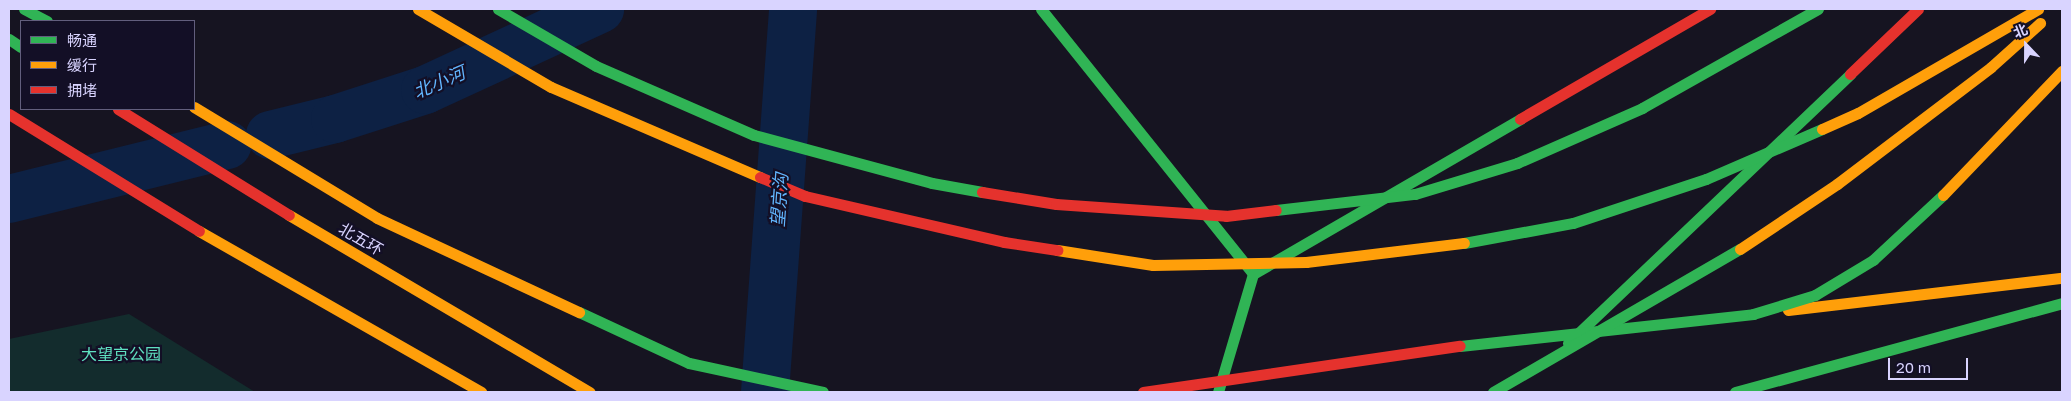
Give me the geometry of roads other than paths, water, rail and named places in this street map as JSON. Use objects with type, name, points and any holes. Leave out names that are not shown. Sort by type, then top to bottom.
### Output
[{"type":"main road","points":[[24,9],[45,20]]},
{"type":"main road","points":[[418,9],[551,87],[805,196],[1004,242],[1153,265],[1306,262],[1459,244],[1572,222],[1706,179],[1858,113],[2038,9]]},
{"type":"main road","points":[[498,9],[596,66],[754,135],[932,183],[1056,204],[1226,216],[1415,194],[1517,163],[1642,108],[1818,9]]},
{"type":"main road","points":[[1041,9],[1253,274]]},
{"type":"main road","points":[[1218,392],[1253,274],[1710,9]]},
{"type":"main road","points":[[1516,392],[1918,9]]},
{"type":"main road","points":[[1493,392],[1737,251],[1837,184],[1991,67],[2049,15]]},
{"type":"main road","points":[[9,39],[20,46]]},
{"type":"main road","points":[[1753,314],[1815,296],[1873,260],[1916,222],[2062,71]]},
{"type":"main road","points":[[195,108],[377,218],[689,363],[823,392]]},
{"type":"main road","name":"北五环","points":[[120,110],[321,235],[590,392]]},
{"type":"main road","points":[[9,114],[244,259],[481,392]]},
{"type":"main road","points":[[1143,392],[1417,351],[2062,278]]},
{"type":"main road","points":[[1735,392],[1766,381],[1970,329],[2062,303]]},
{"type":"waterway","name":"北小河","points":[[270,135],[335,119],[425,90],[600,9]]},
{"type":"waterway","name":"望京沟","points":[[765,392],[793,9]]},
{"type":"waterway","name":"北小河","points":[[9,199],[227,145]]},
{"type":"park label","name":"大望京公园","points":[[121,354]]}]
